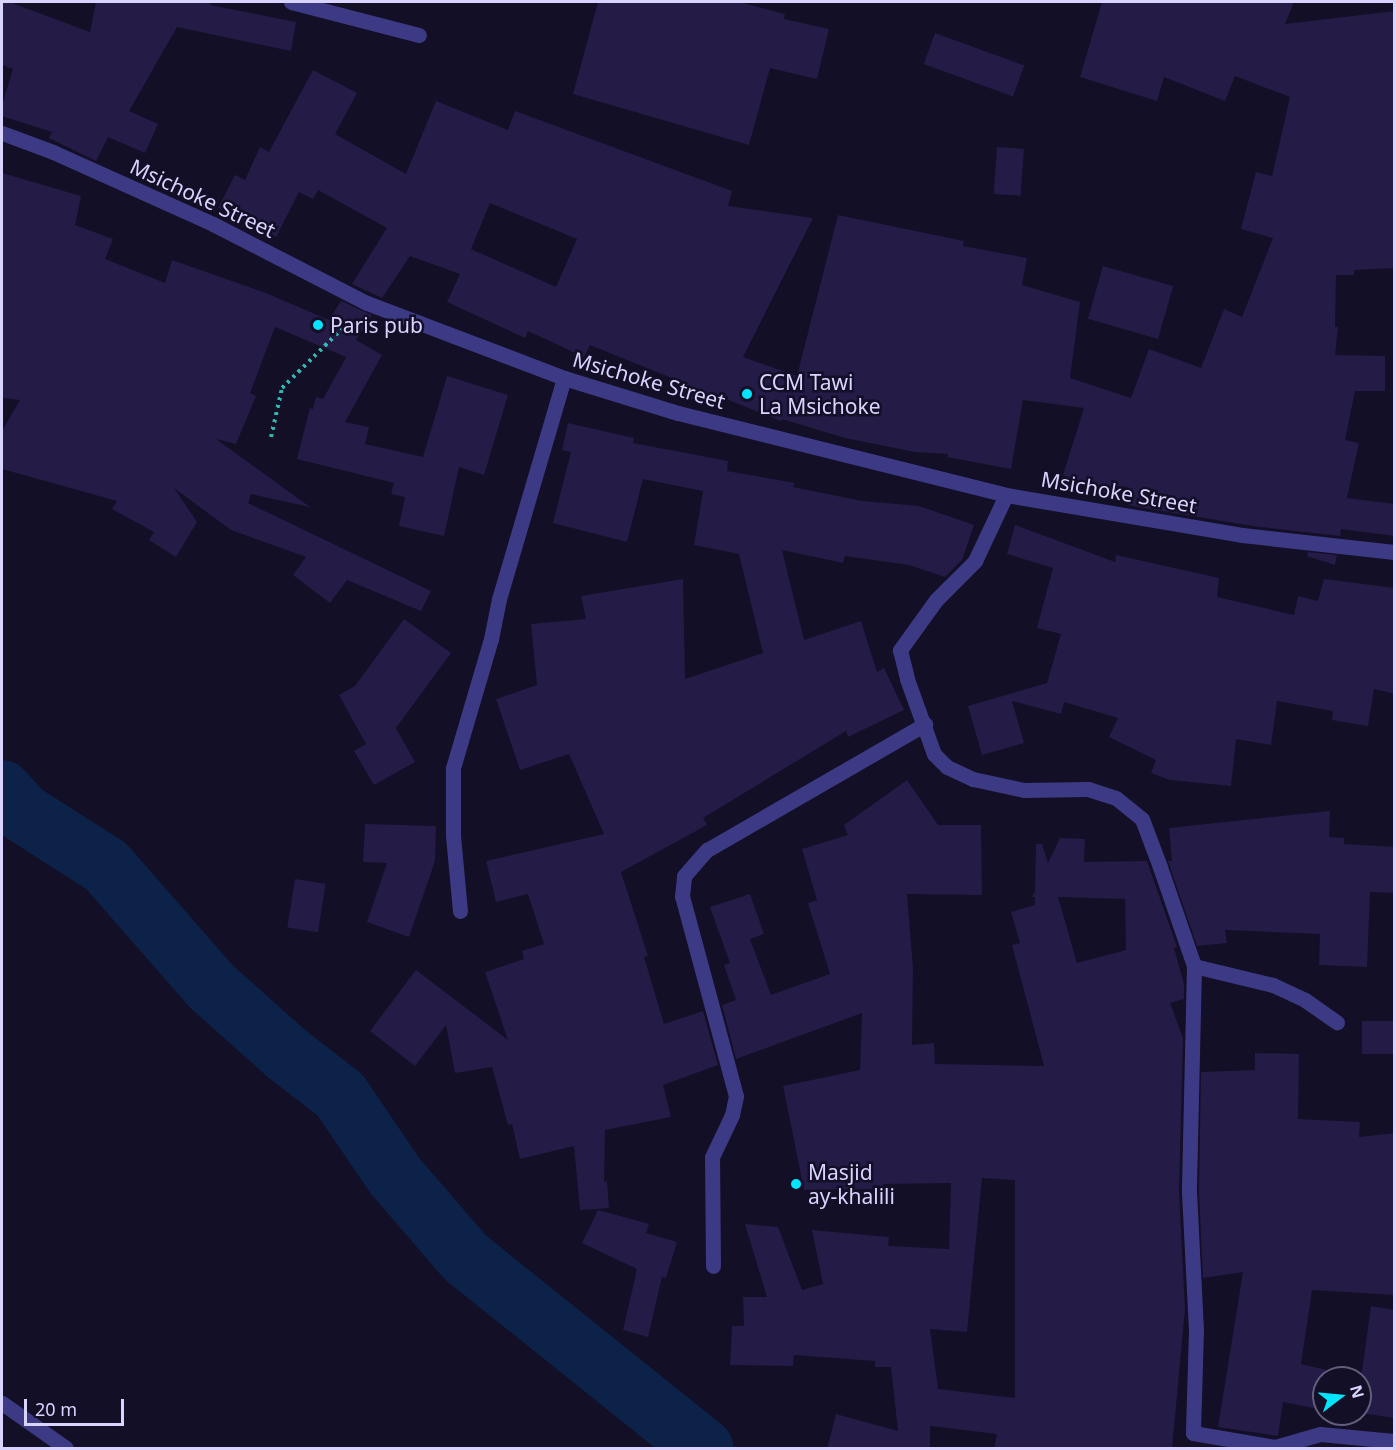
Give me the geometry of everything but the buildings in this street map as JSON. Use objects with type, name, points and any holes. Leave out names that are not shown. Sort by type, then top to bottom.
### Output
[{"type":"street","points":[[291,2],[419,35]]},
{"type":"street","name":"Msichoke Street","points":[[2,133],[53,152],[213,224],[367,303],[564,378],[678,413],[1006,495],[1242,534],[1395,552]]},
{"type":"street","points":[[459,911],[453,835],[453,768],[491,639],[499,599],[564,378]]},
{"type":"street","points":[[1006,495],[975,561],[936,600],[900,651],[907,679],[934,754],[947,767],[974,779],[1024,790],[1088,789],[1116,798],[1142,819],[1194,966],[1189,1192],[1196,1330],[1193,1433],[1275,1447],[1320,1434],[1395,1440]]},
{"type":"street","points":[[713,1266],[712,1157],[732,1115],[736,1096],[682,896],[684,876],[707,850],[925,724]]},
{"type":"street","points":[[1194,966],[1273,985],[1305,1000],[1337,1022]]},
{"type":"street","points":[[2,1403],[66,1449]]},
{"type":"path","points":[[272,436],[282,388],[298,369],[328,346],[367,303]]},
{"type":"waterway","points":[[2,790],[23,813],[106,866],[212,987],[287,1054],[340,1095],[396,1177],[466,1258],[703,1448]]},
{"type":"place","name":"Paris pub","points":[[318,325]]},
{"type":"place","name":"CCM Tawi La Msichoke","points":[[747,394]]},
{"type":"place","name":"Masjid ay-khalili","points":[[796,1184]]}]
